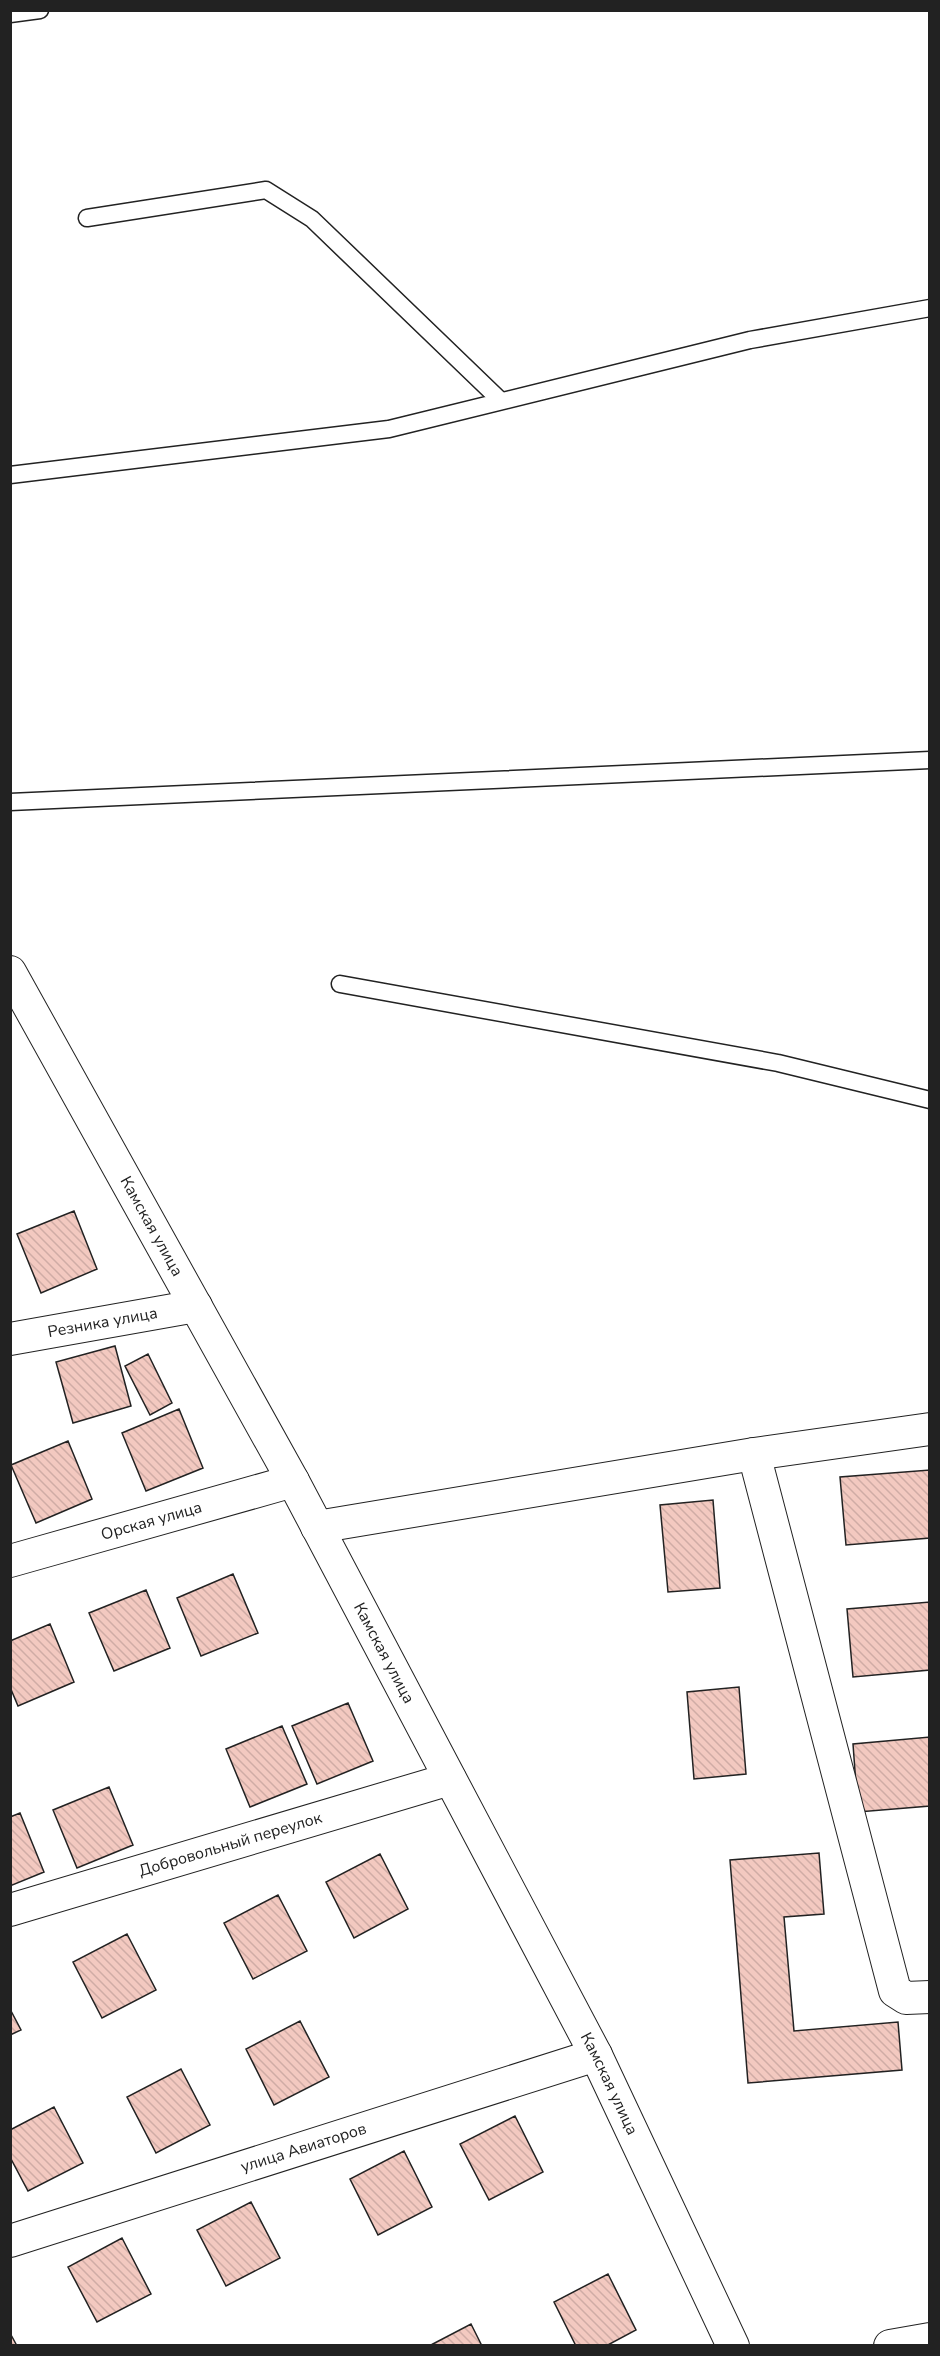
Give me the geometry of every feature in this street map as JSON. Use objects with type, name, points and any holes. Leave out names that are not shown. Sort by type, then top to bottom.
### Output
[{"type":"street","name":"Камская улица","points":[[10,972],[293,1481],[596,2055],[733,2346]]},
{"type":"street","name":"Резника улица","points":[[10,1339],[196,1306]]},
{"type":"street","points":[[317,1527],[754,1454],[930,1429]]},
{"type":"street","points":[[754,1454],[895,1990],[906,1998],[930,1997]]},
{"type":"street","name":"Орская улица","points":[[10,1562],[293,1481]]},
{"type":"street","name":"Добровольный переулок","points":[[10,1910],[450,1779]]},
{"type":"street","name":"улица Авиаторов","points":[[10,2241],[596,2055]]},
{"type":"street","points":[[890,2346],[930,2339]]},
{"type":"lane","points":[[10,14],[40,10]]},
{"type":"lane","points":[[87,218],[267,190],[312,219],[501,401]]},
{"type":"lane","points":[[10,475],[389,429],[750,340],[930,308]]},
{"type":"lane","points":[[10,802],[930,760]]},
{"type":"lane","points":[[339,984],[778,1063],[930,1100]]},
{"type":"building","points":[[74,1211],[97,1269],[41,1293],[17,1234]]},
{"type":"building","points":[[115,1346],[131,1406],[73,1423],[56,1362]]},
{"type":"building","points":[[148,1354],[172,1403],[150,1415],[125,1366]]},
{"type":"building","points":[[179,1409],[203,1468],[146,1491],[122,1433]]},
{"type":"building","points":[[68,1441],[92,1499],[36,1523],[11,1465]]},
{"type":"building","points":[[930,1470],[930,1538],[846,1545],[840,1477]]},
{"type":"building","points":[[713,1500],[720,1588],[668,1592],[660,1505]]},
{"type":"building","points":[[233,1574],[258,1633],[201,1656],[177,1598]]},
{"type":"building","points":[[146,1590],[170,1648],[114,1671],[89,1613]]},
{"type":"building","points":[[930,1602],[930,1670],[853,1677],[847,1609]]},
{"type":"building","points":[[50,1624],[74,1682],[18,1706],[10,1687],[10,1641]]},
{"type":"building","points":[[739,1687],[746,1774],[694,1779],[687,1692]]},
{"type":"building","points":[[348,1703],[373,1761],[317,1784],[292,1726]]},
{"type":"building","points":[[282,1726],[307,1784],[250,1807],[226,1749]]},
{"type":"building","points":[[930,1737],[930,1806],[858,1812],[853,1744]]},
{"type":"building","points":[[109,1787],[133,1845],[77,1868],[53,1810]]},
{"type":"building","points":[[20,1813],[44,1872],[10,1886],[10,1817]]},
{"type":"building","points":[[819,1853],[824,1914],[784,1917],[794,2031],[898,2022],[902,2070],[748,2083],[730,1860]]},
{"type":"building","points":[[380,1854],[408,1909],[354,1938],[326,1882]]},
{"type":"building","points":[[278,1895],[307,1951],[253,1979],[224,1923]]},
{"type":"building","points":[[127,1934],[156,1990],[102,2018],[73,1962]]},
{"type":"building","points":[[10,2009],[21,2030],[10,2035]]},
{"type":"building","points":[[300,2021],[329,2077],[274,2105],[246,2049]]},
{"type":"building","points":[[181,2069],[210,2125],[156,2153],[127,2097]]},
{"type":"building","points":[[54,2107],[83,2163],[28,2191],[10,2157],[10,2130]]},
{"type":"building","points":[[515,2116],[543,2172],[489,2200],[460,2144]]},
{"type":"building","points":[[404,2151],[432,2207],[378,2235],[350,2179]]},
{"type":"building","points":[[251,2202],[280,2258],[226,2286],[197,2230]]},
{"type":"building","points":[[122,2238],[151,2294],[97,2322],[68,2267]]},
{"type":"building","points":[[608,2274],[636,2330],[606,2346],[576,2346],[554,2302]]},
{"type":"building","points":[[471,2324],[482,2346],[429,2346]]},
{"type":"building","points":[[10,2333],[17,2346],[10,2346]]}]
